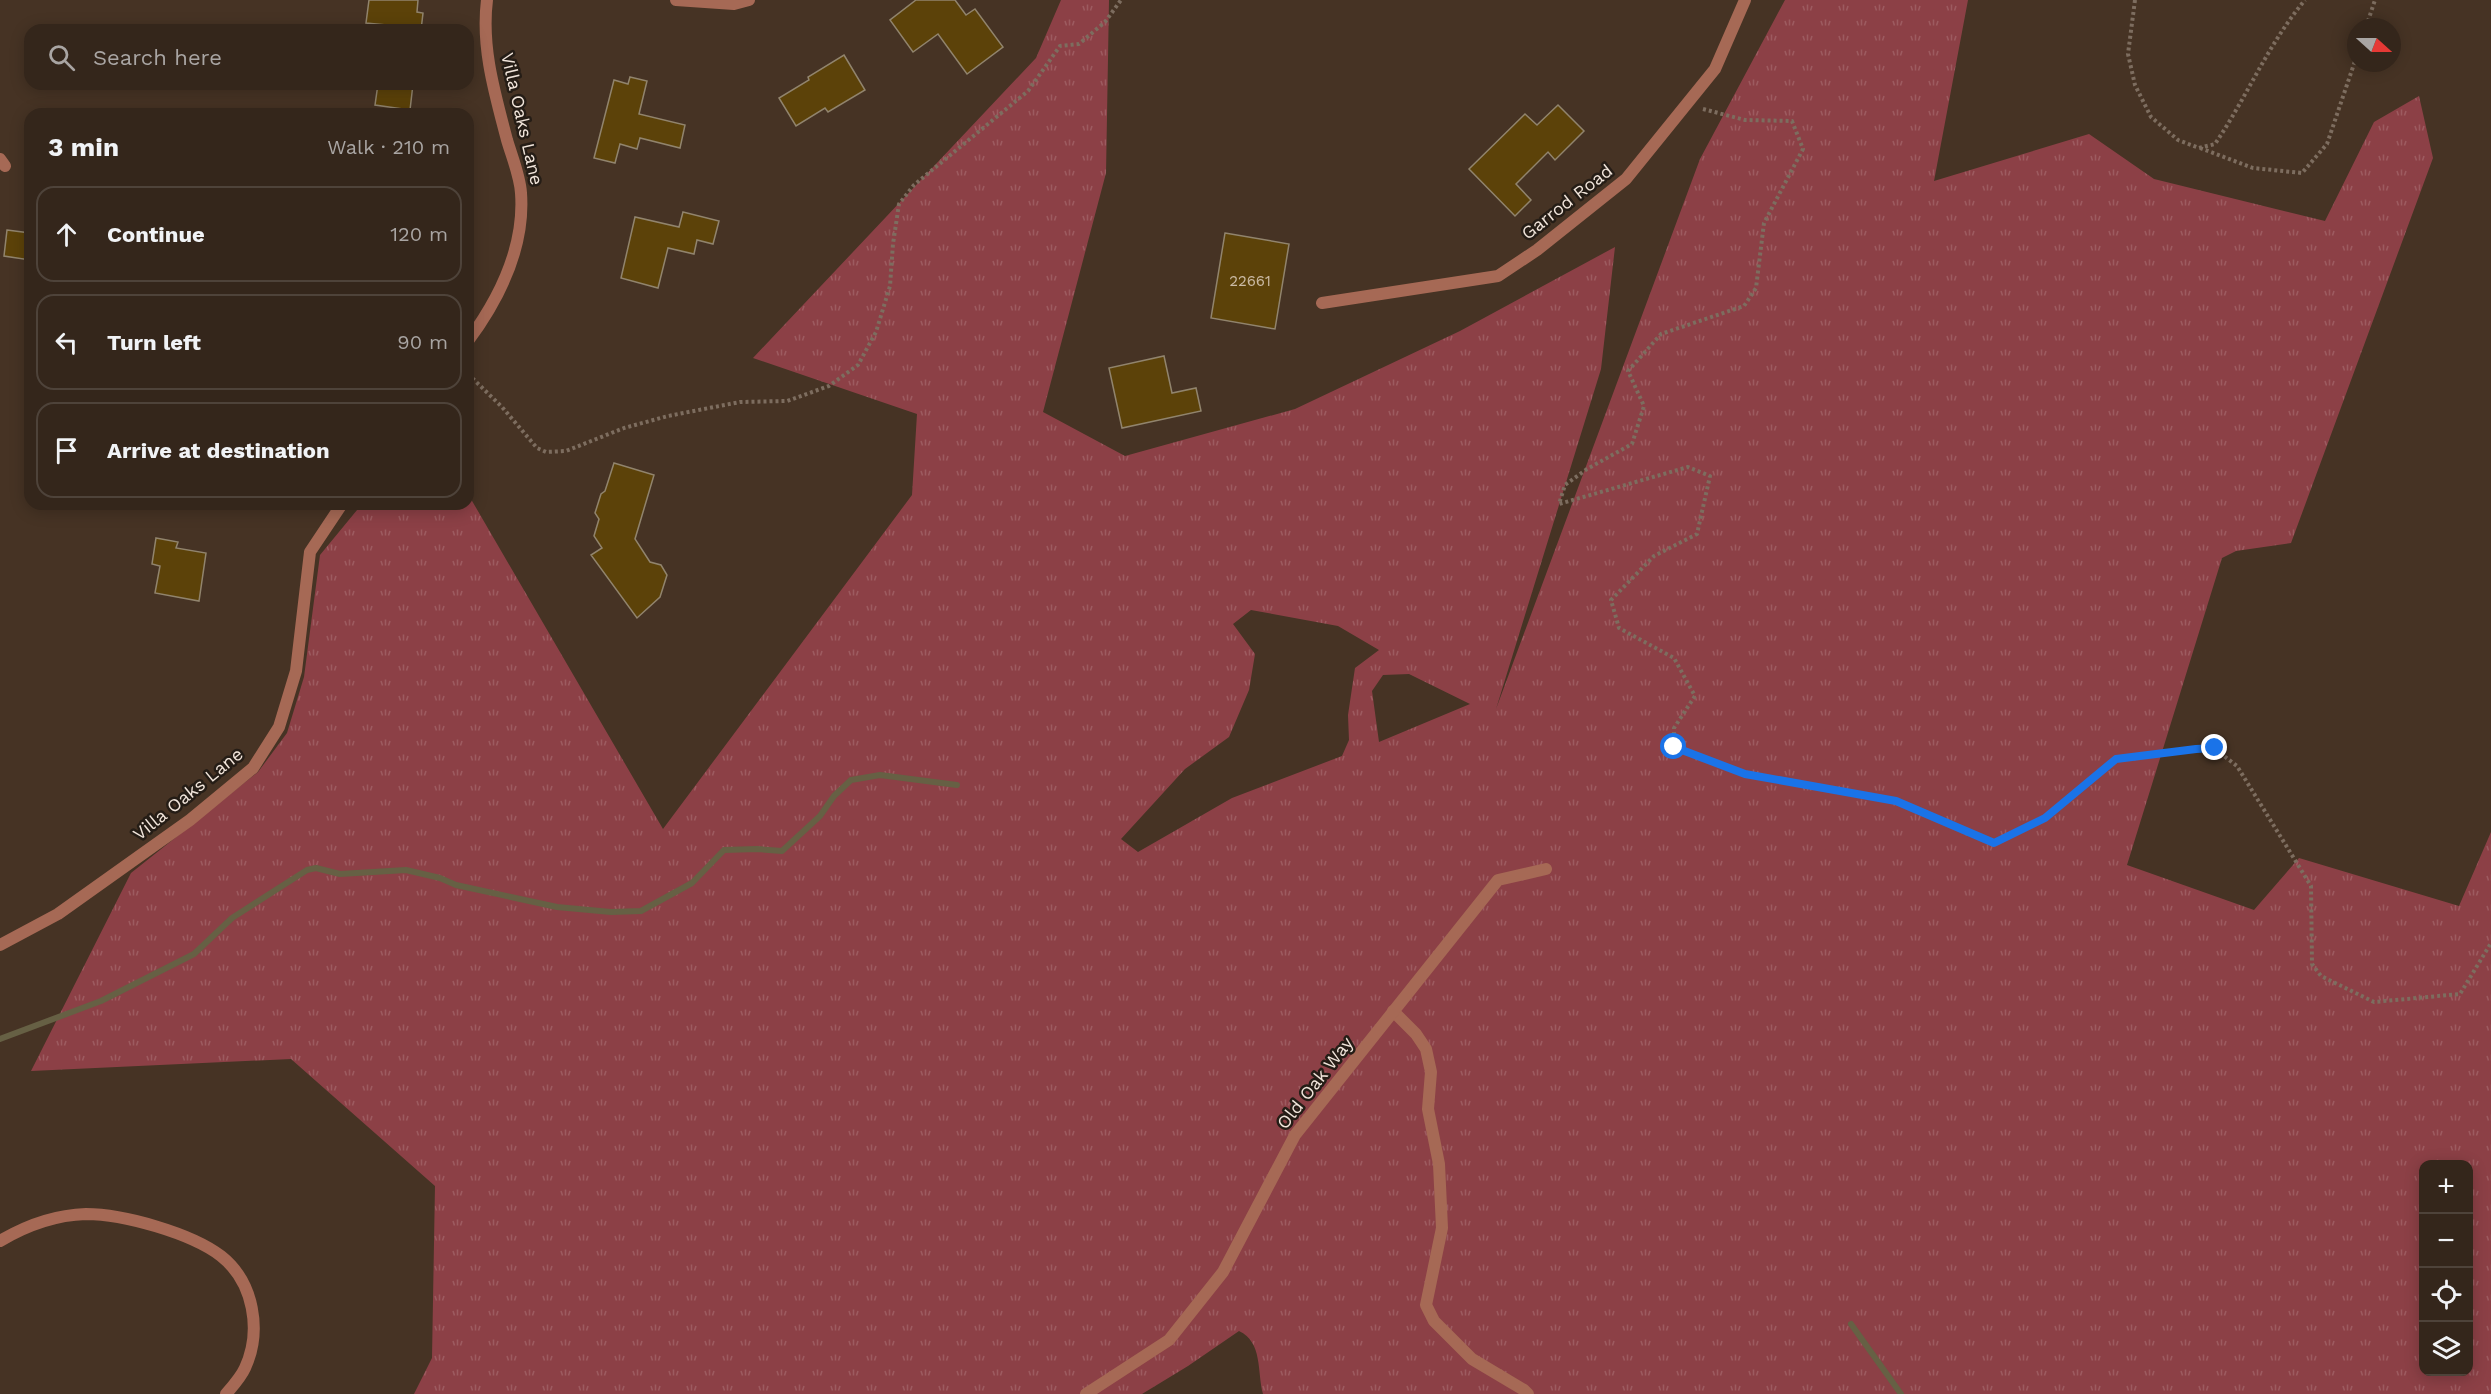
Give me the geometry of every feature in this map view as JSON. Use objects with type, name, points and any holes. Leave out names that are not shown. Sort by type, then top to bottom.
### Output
[{"type":"street","name":"Villa Oaks Lane","points":[[474,333],[486,317],[514,257],[521,223],[521,191],[490,77],[484,18],[487,0]]},
{"type":"street","points":[[676,0],[734,4],[749,0]]},
{"type":"street","name":"Garrod Road","points":[[1322,303],[1498,276],[1537,250],[1626,179],[1715,69],[1745,0]]},
{"type":"street","name":"Villa Oaks Lane","points":[[0,945],[58,914],[190,820],[253,768],[279,727],[296,671],[310,552],[338,510]]},
{"type":"street","name":"Old Oak Way","points":[[1086,1394],[1169,1340],[1203,1298],[1223,1272],[1295,1135],[1498,880],[1546,869]]},
{"type":"street","points":[[1394,1011],[1416,1034],[1426,1049],[1431,1072],[1428,1109],[1439,1164],[1442,1228],[1436,1263],[1428,1286],[1426,1305],[1434,1321],[1472,1359],[1528,1394]]},
{"type":"street","points":[[0,1241],[26,1226],[54,1218],[87,1214],[118,1217],[161,1227],[221,1256],[249,1294],[254,1328],[252,1348],[245,1370],[226,1394]]},
{"type":"path","points":[[474,380],[502,407],[537,448],[546,452],[566,451],[624,428],[668,416],[740,402],[787,400],[829,386],[858,365],[876,332],[890,286],[899,204],[914,185],[937,163],[1028,91],[1060,46],[1079,44],[1105,22],[1121,0]]},
{"type":"path","points":[[2135,0],[2128,54],[2134,85],[2151,117],[2178,140],[2253,168],[2302,173],[2327,144],[2351,72]]},
{"type":"path","points":[[2199,148],[2215,144],[2285,23],[2305,0]]},
{"type":"path","points":[[2369,18],[2375,0]]},
{"type":"path","points":[[1687,104],[1745,120],[1792,121],[1803,149],[1764,223],[1755,288],[1744,306],[1661,334],[1628,371],[1644,406],[1632,444],[1587,469],[1565,485],[1559,504],[1688,467],[1710,476],[1697,534],[1654,556],[1611,600],[1619,628],[1674,658],[1695,696],[1674,728],[1674,747],[1745,774],[1896,801],[1994,843],[2045,818],[2116,759],[2215,748],[2237,765],[2311,886],[2312,964],[2321,976],[2374,1002],[2460,994],[2491,944]]},
{"type":"green space","points":[[1061,0],[1109,0],[1106,173],[1043,412],[1125,456],[1295,409],[1460,331],[1615,247],[1601,369],[1496,709],[1700,159],[1785,0],[1968,0],[1934,181],[2089,134],[2154,179],[2325,221],[2374,122],[2419,96],[2433,158],[2291,543],[2236,551],[2222,558],[2127,865],[2254,910],[2299,858],[2459,906],[2491,832],[2491,1394],[1263,1394],[1256,1350],[1247,1336],[1239,1331],[1142,1394],[414,1394],[432,1358],[435,1186],[291,1059],[31,1071],[131,873],[258,772],[287,733],[304,677],[320,555],[357,510],[474,510],[474,504],[663,829],[912,495],[917,414],[753,358],[1036,58]],"holes":[[[1251,610],[1338,626],[1379,650],[1355,668],[1348,715],[1349,740],[1342,756],[1232,798],[1138,852],[1121,839],[1185,769],[1229,737],[1249,690],[1255,654],[1233,624]],[[1409,674],[1470,704],[1379,742],[1372,691],[1383,675]]]},
{"type":"building","points":[[369,0],[418,0],[417,12],[423,13],[422,24],[366,23]]},
{"type":"building","points":[[916,0],[955,0],[966,15],[975,9],[1003,47],[967,74],[938,34],[913,52],[890,20]]},
{"type":"building","points":[[844,55],[865,90],[828,112],[825,108],[796,126],[779,98]]},
{"type":"building","points":[[630,77],[647,81],[639,114],[685,125],[680,148],[640,138],[637,149],[620,144],[615,163],[594,158],[614,80],[628,84]]},
{"type":"building","points":[[377,90],[412,90],[410,108],[375,105]]},
{"type":"building","points":[[1558,105],[1584,131],[1555,160],[1548,152],[1516,184],[1531,200],[1515,216],[1469,169],[1525,114],[1537,125]]},
{"type":"building","points":[[683,212],[719,221],[713,244],[697,240],[694,254],[668,248],[658,288],[621,278],[635,217],[679,227]]},
{"type":"building","points":[[7,230],[24,232],[24,259],[4,256]]},
{"type":"building","points":[[1225,233],[1289,244],[1275,329],[1211,318]]},
{"type":"building","points":[[1164,356],[1172,393],[1196,388],[1201,411],[1122,428],[1109,368]]},
{"type":"building","points":[[614,463],[654,475],[635,539],[650,562],[661,565],[667,575],[660,597],[637,618],[591,555],[602,548],[594,536],[599,519],[595,513]]},
{"type":"building","points":[[156,538],[178,542],[176,548],[206,553],[199,601],[155,593],[160,566],[152,564]]},
{"type":"waterway","points":[[0,1039],[101,1001],[194,954],[232,918],[307,870],[316,868],[340,874],[406,870],[440,878],[456,885],[557,907],[611,912],[641,911],[692,883],[724,850],[782,851],[820,816],[834,796],[851,780],[880,775],[957,785]]},
{"type":"waterway","points":[[1851,1324],[1901,1394]]},
{"type":"route","points":[[1674,747],[1745,774],[1896,801],[1994,843],[2045,818],[2116,759],[2215,748]]}]
